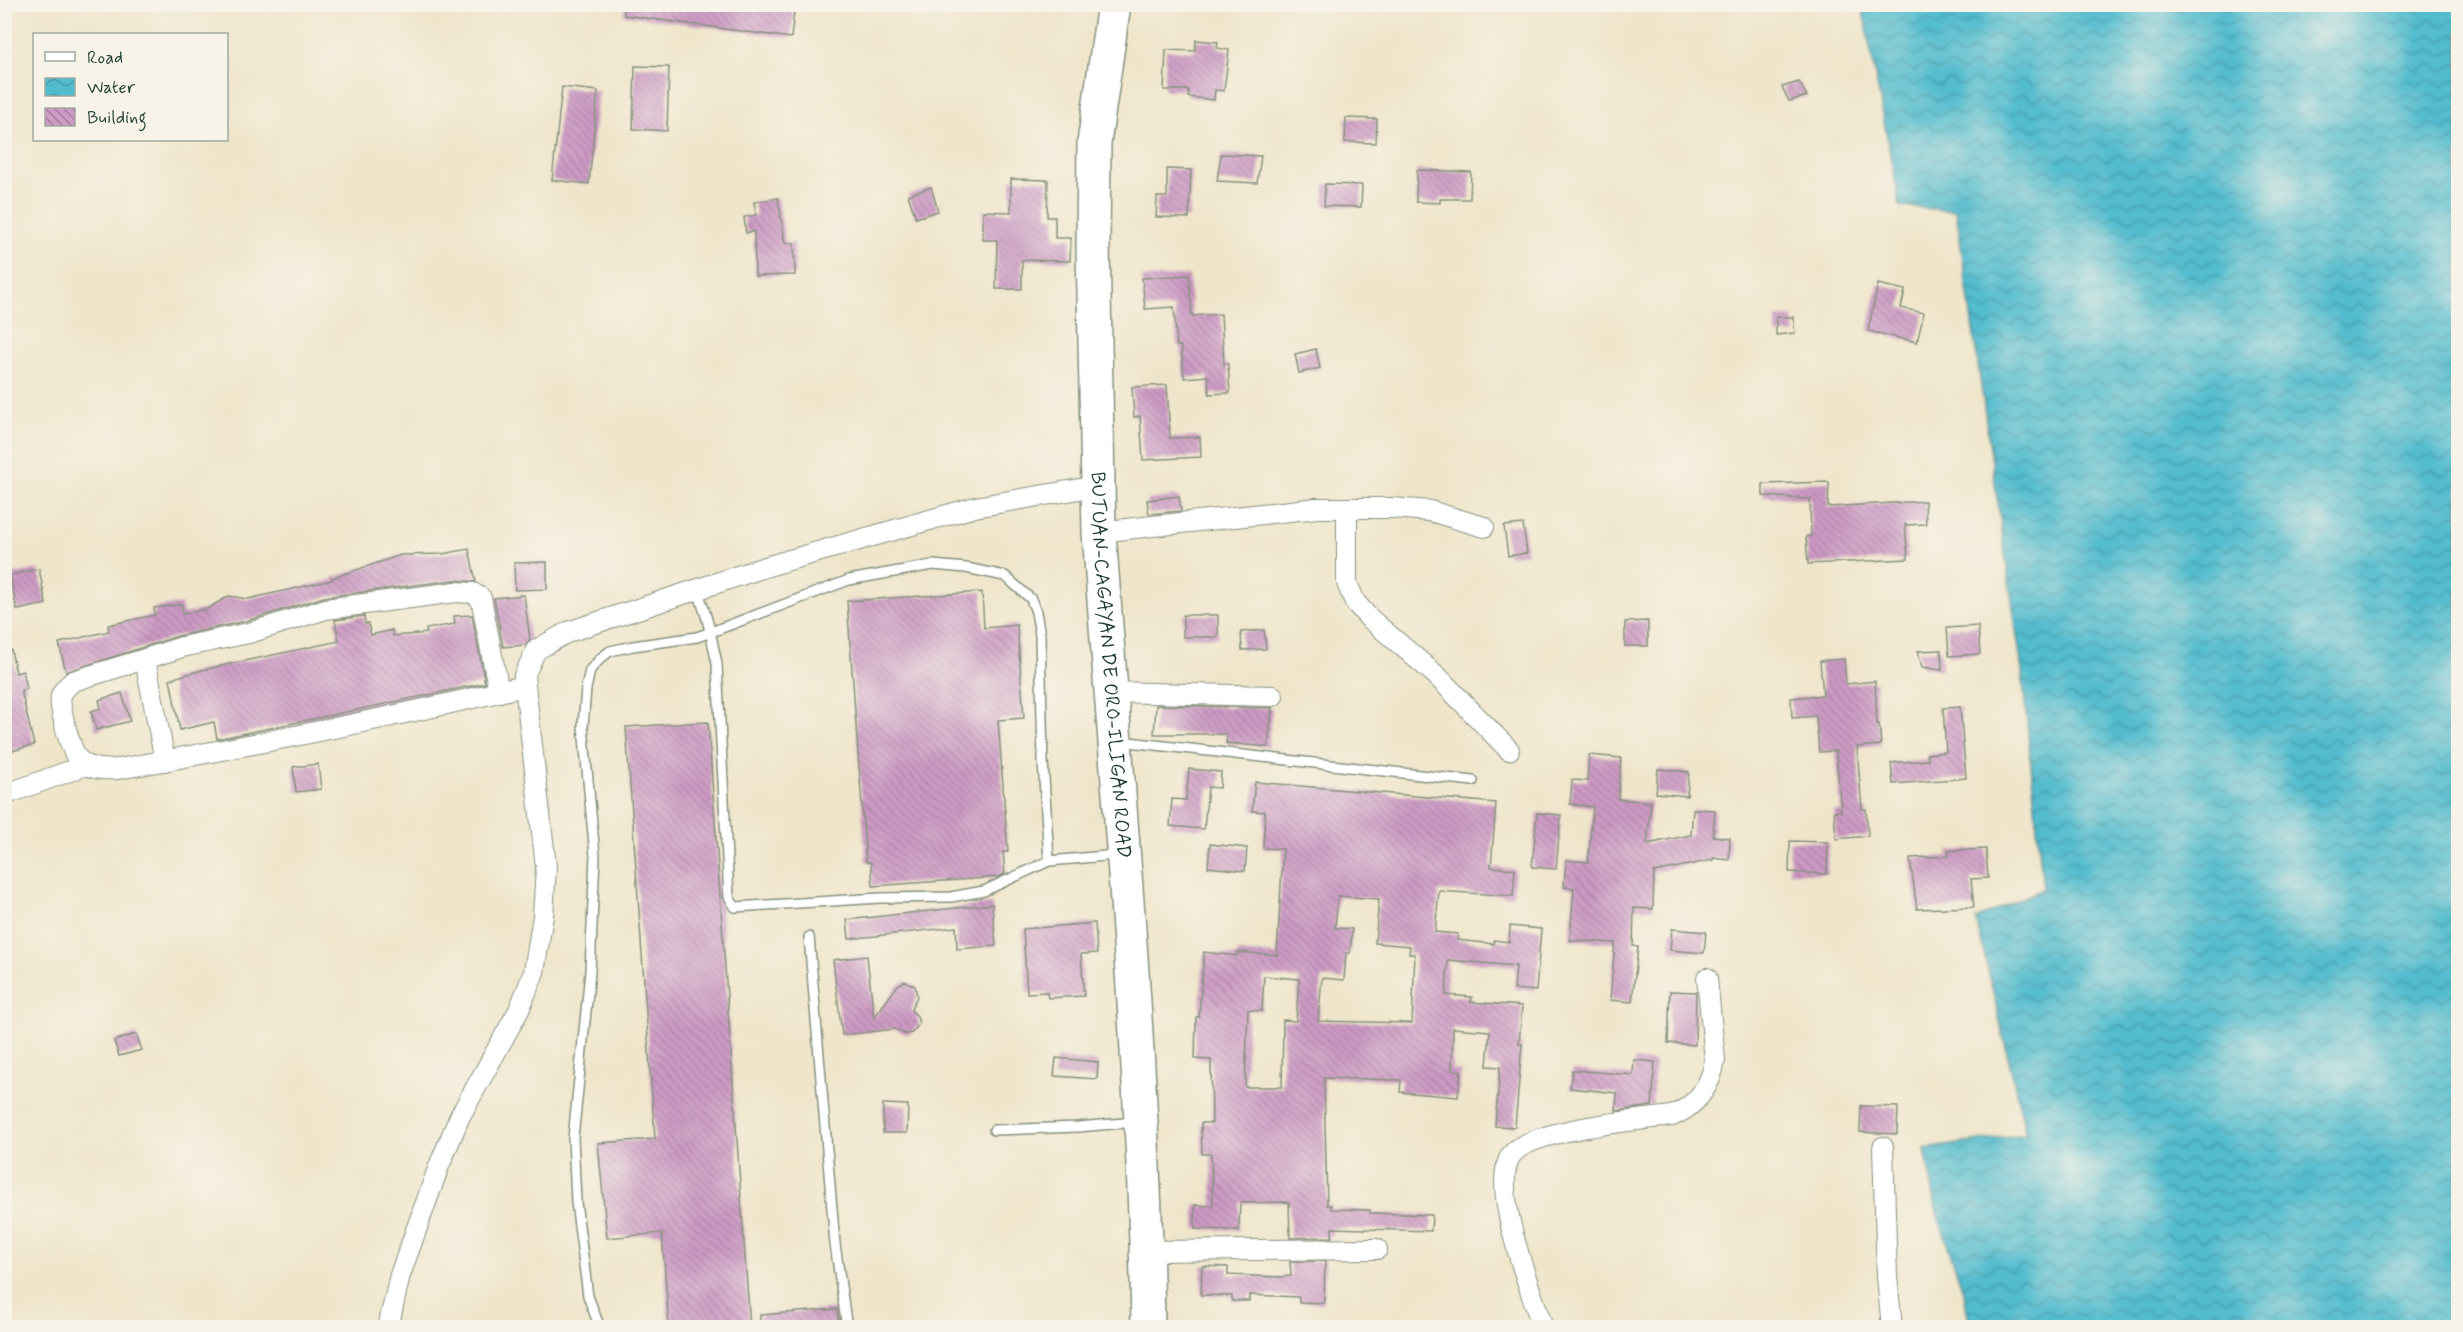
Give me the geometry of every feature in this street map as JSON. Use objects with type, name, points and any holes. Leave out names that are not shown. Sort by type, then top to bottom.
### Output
[{"type":"highway","name":"BUTUAN-CAGAYAN DE ORO-ILIGAN ROAD","points":[[1114,4],[1094,143],[1093,247],[1097,486],[1140,1122],[1147,1251],[1148,1328]]},
{"type":"street","points":[[388,1328],[400,1275],[439,1166],[460,1116],[519,1010],[534,972],[543,916],[546,867],[524,676],[536,650],[550,641],[597,622],[765,567],[975,507],[1097,486]]},
{"type":"street","points":[[1099,532],[1317,508],[1392,508],[1430,511],[1484,527]]},
{"type":"street","points":[[1347,508],[1347,583],[1355,602],[1368,617],[1437,676],[1509,750]]},
{"type":"street","points":[[499,692],[481,598],[473,593],[456,592],[326,609],[249,633],[183,647],[73,681],[64,689],[60,698],[74,754],[86,765],[102,770],[227,750],[499,692],[524,686]]},
{"type":"street","points":[[145,659],[165,761]]},
{"type":"street","points":[[1110,692],[1273,696]]},
{"type":"street","points":[[6,790],[86,765]]},
{"type":"street","points":[[1543,1328],[1517,1250],[1508,1206],[1505,1180],[1512,1155],[1526,1143],[1570,1130],[1672,1116],[1687,1110],[1700,1097],[1714,1071],[1715,1060],[1707,978]]},
{"type":"street","points":[[1883,1147],[1887,1277],[1892,1328]]},
{"type":"street","points":[[1147,1251],[1377,1249]]},
{"type":"lane","points":[[600,1328],[588,1296],[576,1202],[573,1138],[590,972],[595,856],[583,726],[590,670],[600,658],[610,651],[633,646],[697,637],[849,580],[933,565],[966,568],[1005,576],[1031,599],[1040,635],[1043,761],[1049,861]]},
{"type":"lane","points":[[697,590],[711,632],[717,664],[729,897],[735,907],[880,898],[951,897],[984,891],[1049,861],[1122,855]]},
{"type":"lane","points":[[1114,740],[1473,781]]},
{"type":"lane","points":[[809,937],[835,1244],[847,1328]]},
{"type":"lane","points":[[994,1130],[1140,1122]]},
{"type":"water","points":[[1862,5],[2458,5],[2458,1327],[1970,1327],[1964,1294],[1937,1213],[1925,1149],[2026,1134],[1976,919],[2043,889],[2022,671],[1956,211],[1900,206]]},
{"type":"building","points":[[624,4],[795,4],[791,38],[624,15]]},
{"type":"building","points":[[1196,40],[1218,42],[1217,48],[1229,50],[1224,91],[1215,90],[1214,100],[1188,97],[1189,90],[1164,90],[1166,50],[1195,51]]},
{"type":"building","points":[[635,66],[669,67],[667,131],[633,129]]},
{"type":"building","points":[[1799,82],[1807,96],[1789,101],[1782,87]]},
{"type":"building","points":[[562,87],[598,91],[589,184],[552,180]]},
{"type":"building","points":[[1346,118],[1377,119],[1376,143],[1345,142]]},
{"type":"building","points":[[1221,154],[1261,156],[1257,183],[1217,181]]},
{"type":"building","points":[[1167,169],[1191,170],[1189,218],[1156,217],[1157,197],[1167,197]]},
{"type":"building","points":[[1417,170],[1471,172],[1470,199],[1440,199],[1440,203],[1416,202]]},
{"type":"building","points":[[1011,179],[1048,180],[1047,217],[1055,217],[1055,238],[1071,238],[1070,261],[1022,260],[1022,289],[996,289],[997,240],[983,240],[983,211],[1011,212]]},
{"type":"building","points":[[1325,184],[1362,185],[1361,207],[1324,206]]},
{"type":"building","points":[[931,187],[938,211],[916,218],[908,195]]},
{"type":"building","points":[[778,198],[785,243],[794,243],[795,275],[755,276],[754,231],[746,233],[744,217],[756,215],[754,202]]},
{"type":"building","points":[[1189,275],[1192,316],[1221,314],[1224,364],[1228,364],[1230,393],[1209,394],[1208,376],[1184,378],[1181,346],[1177,346],[1174,307],[1145,309],[1142,278]]},
{"type":"building","points":[[1878,284],[1905,290],[1901,308],[1924,313],[1917,342],[1868,331]]},
{"type":"building","points":[[1776,317],[1793,317],[1795,333],[1776,335]]},
{"type":"building","points":[[1316,349],[1320,368],[1299,373],[1295,354]]},
{"type":"building","points":[[1167,385],[1170,438],[1200,437],[1201,457],[1143,460],[1140,416],[1134,417],[1132,387]]},
{"type":"building","points":[[1829,482],[1828,507],[1925,501],[1926,524],[1905,525],[1908,559],[1808,564],[1806,537],[1811,536],[1810,499],[1763,496],[1763,484]]},
{"type":"building","points":[[1179,496],[1181,511],[1149,514],[1147,500]]},
{"type":"building","points":[[1523,524],[1527,553],[1508,556],[1504,526]]},
{"type":"building","points":[[469,549],[476,582],[454,580],[324,597],[246,621],[178,636],[66,672],[59,643],[109,631],[108,625],[155,615],[154,608],[181,604],[183,614],[207,609],[229,596],[248,599],[332,580],[332,578],[401,555],[442,554]]},
{"type":"building","points":[[547,562],[547,589],[515,590],[514,563]]},
{"type":"building","points":[[39,569],[46,604],[17,610],[10,575]]},
{"type":"building","points":[[982,592],[984,628],[1017,625],[1024,718],[998,720],[1008,852],[1003,852],[1005,874],[999,877],[873,886],[871,862],[866,862],[847,601]]},
{"type":"building","points":[[524,595],[530,640],[525,645],[503,647],[494,598]]},
{"type":"building","points":[[472,615],[485,683],[217,739],[214,722],[180,730],[170,679],[339,641],[335,620],[364,616],[365,624],[368,623],[371,635],[392,630],[393,636],[427,633],[426,629],[455,624],[454,616]]},
{"type":"building","points":[[1183,615],[1218,615],[1218,637],[1183,637]]},
{"type":"building","points":[[1648,621],[1648,646],[1625,646],[1625,622]]},
{"type":"building","points":[[1978,626],[1980,654],[1949,656],[1947,628]]},
{"type":"building","points":[[1264,630],[1266,649],[1242,650],[1241,632]]},
{"type":"building","points":[[11,650],[16,673],[23,671],[27,689],[21,690],[34,745],[8,752],[4,736],[4,651]]},
{"type":"building","points":[[1941,650],[1942,670],[1922,667],[1918,651]]},
{"type":"building","points":[[1844,659],[1846,684],[1875,681],[1877,724],[1879,724],[1881,745],[1857,747],[1862,809],[1866,809],[1868,836],[1836,839],[1834,811],[1841,811],[1836,751],[1819,752],[1816,716],[1792,718],[1791,698],[1823,695],[1820,661]]},
{"type":"building","points":[[122,693],[130,721],[96,730],[91,711],[101,708],[99,700]]},
{"type":"building","points":[[1156,705],[1272,708],[1268,747],[1226,743],[1227,734],[1154,734]]},
{"type":"building","points":[[1960,707],[1966,778],[1893,784],[1891,763],[1928,760],[1927,754],[1946,752],[1943,708]]},
{"type":"building","points":[[708,722],[750,1328],[669,1328],[662,1233],[607,1238],[598,1143],[655,1139],[626,727]]},
{"type":"building","points":[[1589,755],[1621,758],[1618,799],[1651,802],[1647,844],[1691,835],[1693,809],[1715,810],[1713,836],[1730,838],[1729,860],[1713,858],[1713,860],[1654,872],[1653,909],[1634,908],[1633,946],[1638,947],[1632,1002],[1610,1000],[1615,943],[1570,940],[1574,888],[1564,887],[1566,860],[1588,862],[1593,807],[1570,804],[1572,780],[1587,781]]},
{"type":"building","points":[[318,764],[321,789],[296,792],[293,767]]},
{"type":"building","points":[[1189,769],[1221,772],[1220,788],[1208,787],[1204,829],[1170,826],[1172,799],[1186,800]]},
{"type":"building","points":[[1658,769],[1689,772],[1687,796],[1656,793]]},
{"type":"building","points":[[1255,782],[1496,803],[1491,867],[1515,869],[1513,896],[1439,891],[1435,932],[1458,934],[1457,940],[1494,944],[1494,940],[1509,942],[1510,926],[1541,929],[1536,991],[1514,989],[1516,966],[1448,960],[1446,995],[1472,997],[1471,1002],[1522,1006],[1519,1044],[1522,1044],[1515,1127],[1495,1126],[1500,1067],[1487,1066],[1490,1031],[1453,1028],[1452,1070],[1461,1071],[1458,1097],[1400,1092],[1401,1080],[1324,1078],[1327,1205],[1331,1205],[1331,1209],[1370,1210],[1370,1213],[1432,1215],[1431,1231],[1332,1228],[1332,1237],[1290,1238],[1289,1202],[1240,1203],[1239,1230],[1195,1229],[1195,1205],[1213,1206],[1211,1154],[1202,1154],[1201,1123],[1212,1123],[1211,1060],[1195,1059],[1196,1017],[1199,1017],[1204,952],[1237,956],[1237,952],[1277,955],[1283,849],[1263,848],[1265,812],[1252,811]],"holes":[[[1338,896],[1379,899],[1375,943],[1410,946],[1409,954],[1415,954],[1412,1023],[1318,1021],[1322,978],[1344,980],[1346,953],[1350,953],[1352,929],[1335,928]],[[1264,976],[1299,979],[1296,1021],[1283,1020],[1282,1087],[1245,1087],[1248,1010],[1262,1011]]]},
{"type":"building","points":[[1537,813],[1561,815],[1556,869],[1532,867]]},
{"type":"building","points":[[1790,841],[1828,842],[1827,874],[1789,872]]},
{"type":"building","points":[[1210,844],[1247,848],[1245,871],[1208,867]]},
{"type":"building","points":[[1986,849],[1988,878],[1971,879],[1974,907],[1917,909],[1910,858],[1949,856],[1948,851]]},
{"type":"building","points":[[992,904],[996,946],[957,949],[956,927],[849,939],[847,920]]},
{"type":"building","points":[[1095,923],[1097,953],[1081,954],[1084,996],[1048,998],[1047,992],[1027,993],[1023,929]]},
{"type":"building","points":[[1672,929],[1706,932],[1704,953],[1670,950]]},
{"type":"building","points":[[867,956],[874,1018],[898,985],[905,981],[915,986],[917,996],[911,1010],[917,1016],[919,1024],[912,1033],[905,1034],[895,1029],[842,1035],[833,960]]},
{"type":"building","points":[[1670,991],[1696,992],[1695,1045],[1668,1043]]},
{"type":"building","points":[[136,1034],[142,1050],[119,1056],[114,1041]]},
{"type":"building","points":[[1056,1058],[1098,1062],[1097,1079],[1054,1076]]},
{"type":"building","points":[[1634,1060],[1655,1062],[1652,1106],[1616,1111],[1617,1093],[1570,1088],[1572,1070],[1633,1075]]},
{"type":"building","points":[[883,1104],[908,1105],[907,1133],[883,1133]]},
{"type":"building","points":[[1861,1106],[1898,1107],[1897,1134],[1860,1132]]},
{"type":"building","points":[[1325,1261],[1324,1303],[1299,1302],[1299,1297],[1249,1295],[1249,1301],[1232,1301],[1232,1296],[1201,1295],[1202,1266],[1228,1267],[1228,1275],[1280,1277],[1291,1276],[1290,1262]]},
{"type":"building","points":[[837,1309],[839,1328],[760,1328],[760,1315]]}]
